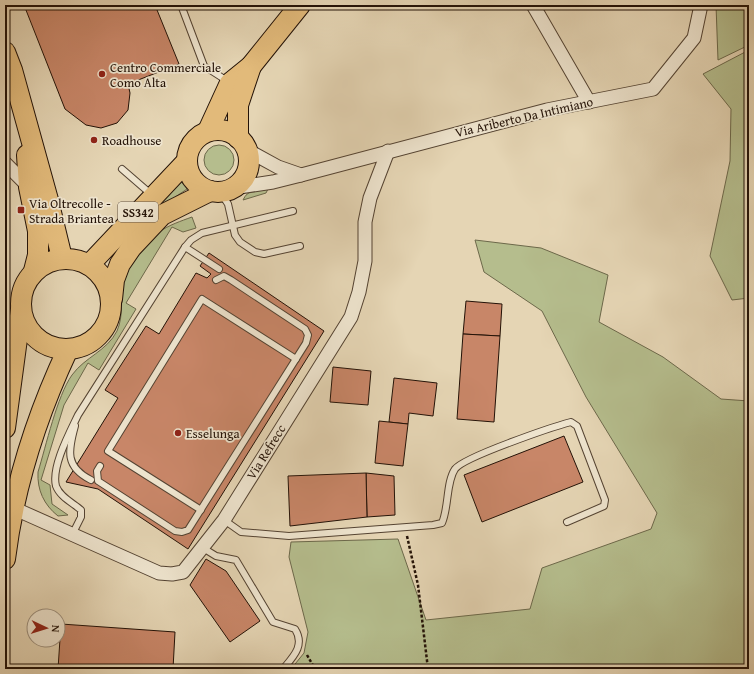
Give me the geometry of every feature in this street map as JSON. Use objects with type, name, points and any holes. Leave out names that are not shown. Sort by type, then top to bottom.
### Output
[{"type":"main road","points":[[208,132],[230,83],[251,66],[300,5]]},
{"type":"main road","points":[[5,52],[12,70],[26,119],[62,258]]},
{"type":"main road","points":[[243,144],[225,130],[208,132],[198,137],[189,150],[187,161],[189,171],[194,180],[202,187],[221,190],[241,182],[247,173],[249,162],[243,144],[238,104],[251,66]]},
{"type":"main road","points":[[5,428],[23,288],[34,272],[38,255],[38,231],[29,187],[26,119]]},
{"type":"main road","name":"SS342","points":[[90,265],[187,161]]},
{"type":"main road","name":"SS342","points":[[112,303],[114,280],[120,264],[131,248],[162,215],[221,190]]},
{"type":"main road","points":[[21,308],[25,323],[33,335],[41,342],[54,348],[68,349],[82,346],[93,340],[104,330],[110,316],[112,303],[109,287],[101,274],[90,265],[80,260],[62,258],[52,260],[34,272]]},
{"type":"main road","points":[[5,559],[13,508],[24,468],[50,388],[68,349]]},
{"type":"street","points":[[533,5],[589,102]]},
{"type":"street","name":"Via Ariberto Da Intimiano","points":[[221,190],[273,182],[547,110],[653,89],[694,38],[701,5]]},
{"type":"street","points":[[243,144],[278,167],[301,175]]},
{"type":"street","name":"Via Refrecc","points":[[13,508],[159,573],[172,574],[183,572],[224,520],[351,317],[359,292],[365,261],[365,222],[370,198],[388,151]]},
{"type":"street","points":[[5,163],[29,187]]},
{"type":"lane","points":[[181,5],[204,66],[230,83]]},
{"type":"lane","points":[[122,169],[153,196]]},
{"type":"lane","points":[[221,190],[228,204],[234,235],[240,242],[255,252],[264,254],[300,246]]},
{"type":"lane","points":[[72,535],[81,517],[81,510],[63,496],[56,486],[57,466],[68,436],[78,415],[185,247],[191,240],[202,233],[293,211]]},
{"type":"lane","points":[[185,247],[219,270]]},
{"type":"lane","points":[[100,466],[97,471],[98,481],[175,531],[182,532],[188,530],[306,343],[308,335],[305,329],[224,276],[216,280]]},
{"type":"lane","points":[[201,510],[108,451],[202,299],[296,359]]},
{"type":"lane","points":[[78,415],[72,438],[71,464],[78,474],[91,480]]},
{"type":"lane","points":[[224,520],[241,532],[289,536],[406,528],[442,523],[445,515],[451,479],[455,469],[467,460],[549,427],[571,422],[577,426],[605,500],[604,506],[599,510],[567,522]]},
{"type":"lane","points":[[203,548],[216,556],[236,560],[273,622],[295,629],[299,635],[300,642],[298,649],[283,669]]},
{"type":"path","points":[[406,528],[418,585],[428,669]]},
{"type":"green space","points":[[716,5],[749,5],[749,45],[718,60]]},
{"type":"green space","points":[[749,50],[749,298],[732,300],[710,256],[730,161],[731,109],[703,74]]},
{"type":"green space","points":[[219,145],[230,149],[234,160],[230,171],[219,175],[208,171],[204,160],[208,149]]},
{"type":"green space","points":[[179,179],[187,189],[159,208],[152,206]]},
{"type":"green space","points":[[268,189],[266,193],[243,200],[250,192]]},
{"type":"green space","points":[[192,217],[196,228],[183,232],[172,227],[126,303],[136,309],[99,370],[88,363],[64,405],[41,480],[50,485],[52,504],[68,515],[58,516],[53,512],[42,497],[38,472],[61,395],[77,369],[108,344],[117,331],[121,313],[123,283],[132,262],[137,255],[159,232],[171,225]]},
{"type":"green space","points":[[475,240],[541,248],[608,275],[599,322],[663,357],[721,399],[749,401],[749,669],[291,669],[304,653],[308,632],[289,557],[291,542],[398,539],[426,620],[530,609],[542,568],[651,529],[657,513],[586,397],[542,311],[484,272]]},
{"type":"building","name":"Centro Commerciale Como Alta","points":[[24,5],[155,5],[179,64],[128,84],[130,93],[128,110],[117,123],[101,128],[86,125],[65,109]]},
{"type":"building","name":"Esselunga","points":[[209,253],[324,331],[188,549],[98,489],[66,482],[118,398],[105,390],[146,326],[159,334],[196,273],[207,278],[211,274],[200,266]]},
{"type":"building","points":[[466,301],[502,304],[500,336],[463,334]]},
{"type":"building","points":[[463,334],[500,336],[494,422],[457,419]]},
{"type":"building","points":[[333,367],[371,371],[368,405],[330,402]]},
{"type":"building","points":[[394,378],[437,383],[433,416],[409,413],[408,424],[389,422]]},
{"type":"building","points":[[379,421],[408,424],[403,466],[375,463]]},
{"type":"building","points":[[564,436],[583,482],[482,522],[464,475]]},
{"type":"building","points":[[366,473],[394,476],[395,515],[367,517]]},
{"type":"building","points":[[366,473],[367,517],[290,526],[288,476]]},
{"type":"building","points":[[206,559],[226,571],[260,621],[230,642],[190,585]]},
{"type":"building","points":[[66,624],[175,632],[173,669],[58,669],[59,648],[66,648]]},
{"type":"place","name":"Centro Commerciale Como Alta","points":[[102,74]]},
{"type":"place","name":"Roadhouse","points":[[94,140]]},
{"type":"place","name":"Via Oltrecolle - Strada Briantea","points":[[21,210]]},
{"type":"place","name":"Esselunga","points":[[178,433]]}]
